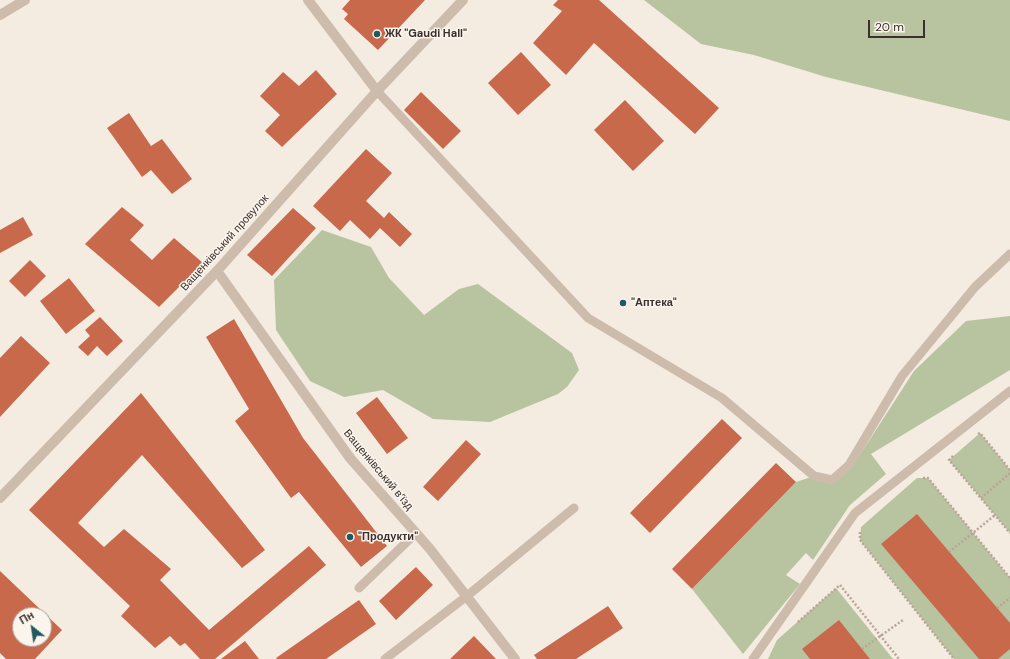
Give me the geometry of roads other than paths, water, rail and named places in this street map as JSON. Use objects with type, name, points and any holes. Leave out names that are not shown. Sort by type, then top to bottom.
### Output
[{"type":"street","points":[[0,15],[25,0]]},
{"type":"street","points":[[308,0],[377,91]]},
{"type":"street","name":"Ващенківський провулок","points":[[0,498],[217,271],[377,91],[463,0]]},
{"type":"street","name":"Ващенківський в’їзд","points":[[217,271],[350,458],[416,534],[516,659]]},
{"type":"lane","points":[[377,91],[588,318],[722,398],[814,476],[832,480],[849,465],[902,376],[975,287],[1010,254]]},
{"type":"lane","points":[[753,659],[856,513],[1010,391]]},
{"type":"lane","points":[[385,659],[467,596],[574,508]]},
{"type":"lane","points":[[359,588],[416,534]]},
{"type":"place","name":"ЖК \"Gaudi Hall\"","points":[[377,34]]},
{"type":"place","name":"\"Аптека\"","points":[[623,303]]},
{"type":"place","name":"\"Продукти\"","points":[[350,537]]}]
